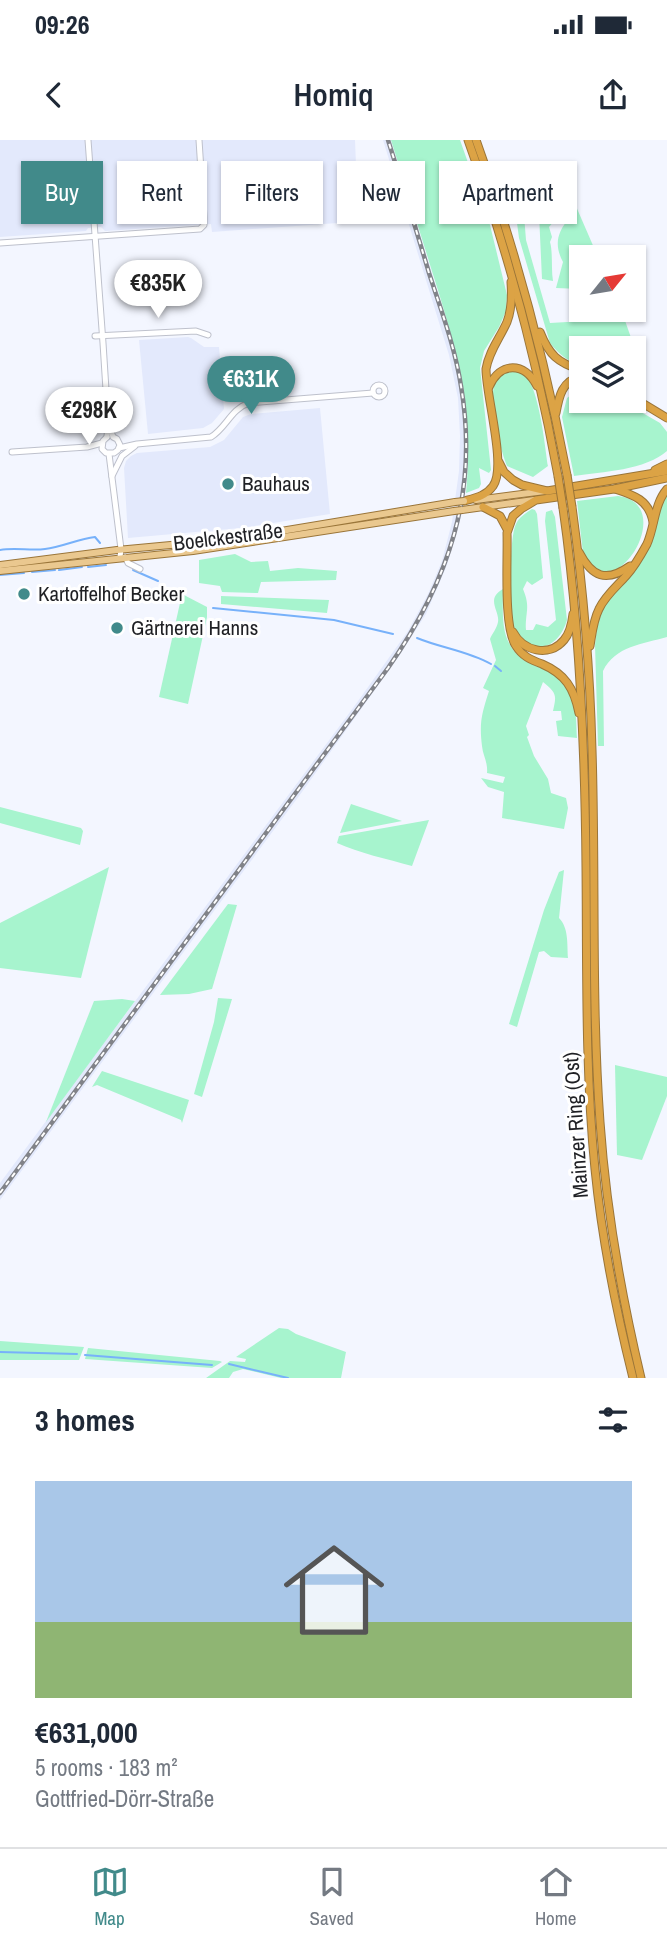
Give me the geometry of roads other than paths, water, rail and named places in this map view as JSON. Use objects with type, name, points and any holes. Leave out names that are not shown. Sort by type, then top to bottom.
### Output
[{"type":"highway","points":[[468,140],[509,264],[562,476],[578,548],[588,661]]},
{"type":"highway","points":[[476,140],[506,225],[529,305],[556,417],[562,476]]},
{"type":"highway","points":[[464,501],[482,496],[497,478],[498,461],[486,376],[487,362],[510,310],[509,264]]},
{"type":"highway","points":[[529,305],[550,352],[569,366]]},
{"type":"highway","points":[[489,394],[491,382],[497,374],[506,369],[520,369],[535,381],[546,412]]},
{"type":"highway","points":[[556,417],[560,395],[569,381]]},
{"type":"highway","points":[[646,406],[667,421]]},
{"type":"highway","points":[[498,461],[504,472],[513,480],[547,491],[667,471]]},
{"type":"highway","points":[[638,477],[667,464]]},
{"type":"highway","points":[[507,533],[510,520],[516,512],[536,500],[667,478]]},
{"type":"highway","points":[[614,489],[635,496],[645,503],[653,527]]},
{"type":"highway","points":[[588,661],[599,608],[647,544],[660,498],[667,489]]},
{"type":"highway","points":[[483,507],[500,516],[505,523],[511,638],[521,652],[555,670],[569,684],[576,700],[583,735]]},
{"type":"highway","points":[[568,507],[583,735]]},
{"type":"highway","points":[[578,548],[589,569],[600,575],[613,575],[638,559]]},
{"type":"highway","points":[[508,616],[513,631],[524,645],[540,651],[554,648],[563,642],[569,631],[573,616],[574,589]]},
{"type":"highway","name":"Mainzer Ring (Ost)","points":[[588,661],[597,1076],[611,1229],[624,1301]]},
{"type":"highway","name":"Mainzer Ring (Ost)","points":[[583,735],[587,1021],[595,1171],[613,1288],[633,1378]]},
{"type":"highway","points":[[624,1301],[634,1326]]},
{"type":"highway","points":[[624,1301],[642,1378]]},
{"type":"main road","name":"Boelckestraße","points":[[0,565],[269,533],[455,502],[547,491]]},
{"type":"main road","name":"Boelckestraße","points":[[0,571],[193,551],[536,500]]},
{"type":"street","points":[[88,140],[108,421],[110,437],[119,445],[211,437],[236,410],[249,403],[373,393]]},
{"type":"street","points":[[0,243],[201,229],[205,220],[199,140]]},
{"type":"street","points":[[95,336],[196,331],[208,335]]},
{"type":"street","points":[[12,452],[102,446],[110,437]]},
{"type":"street","points":[[112,476],[122,456],[137,444]]},
{"type":"street","points":[[119,445],[111,454],[119,550],[127,562],[140,569]]},
{"type":"street","points":[[102,446],[111,454]]},
{"type":"waterway","points":[[0,550],[45,549],[95,537],[100,543]]},
{"type":"waterway","points":[[88,567],[106,565]]},
{"type":"waterway","points":[[59,570],[82,567]]},
{"type":"waterway","points":[[32,572],[55,570]]},
{"type":"waterway","points":[[133,570],[158,581]]},
{"type":"waterway","points":[[0,575],[24,573]]},
{"type":"waterway","points":[[213,608],[334,620],[393,634]]},
{"type":"waterway","points":[[417,638],[491,664]]},
{"type":"waterway","points":[[495,666],[501,671]]},
{"type":"waterway","points":[[0,1352],[77,1354]]},
{"type":"waterway","points":[[85,1355],[212,1365]]},
{"type":"waterway","points":[[229,1364],[288,1378]]},
{"type":"railway","points":[[0,1193],[388,668],[428,602],[443,568],[462,499],[466,463],[466,425],[461,386],[447,329],[388,140]]},
{"type":"place","name":"Bauhaus","points":[[228,484]]},
{"type":"place","name":"Kartoffelhof Becker","points":[[24,594]]},
{"type":"place","name":"Gärtnerei Hanns","points":[[117,628]]}]
